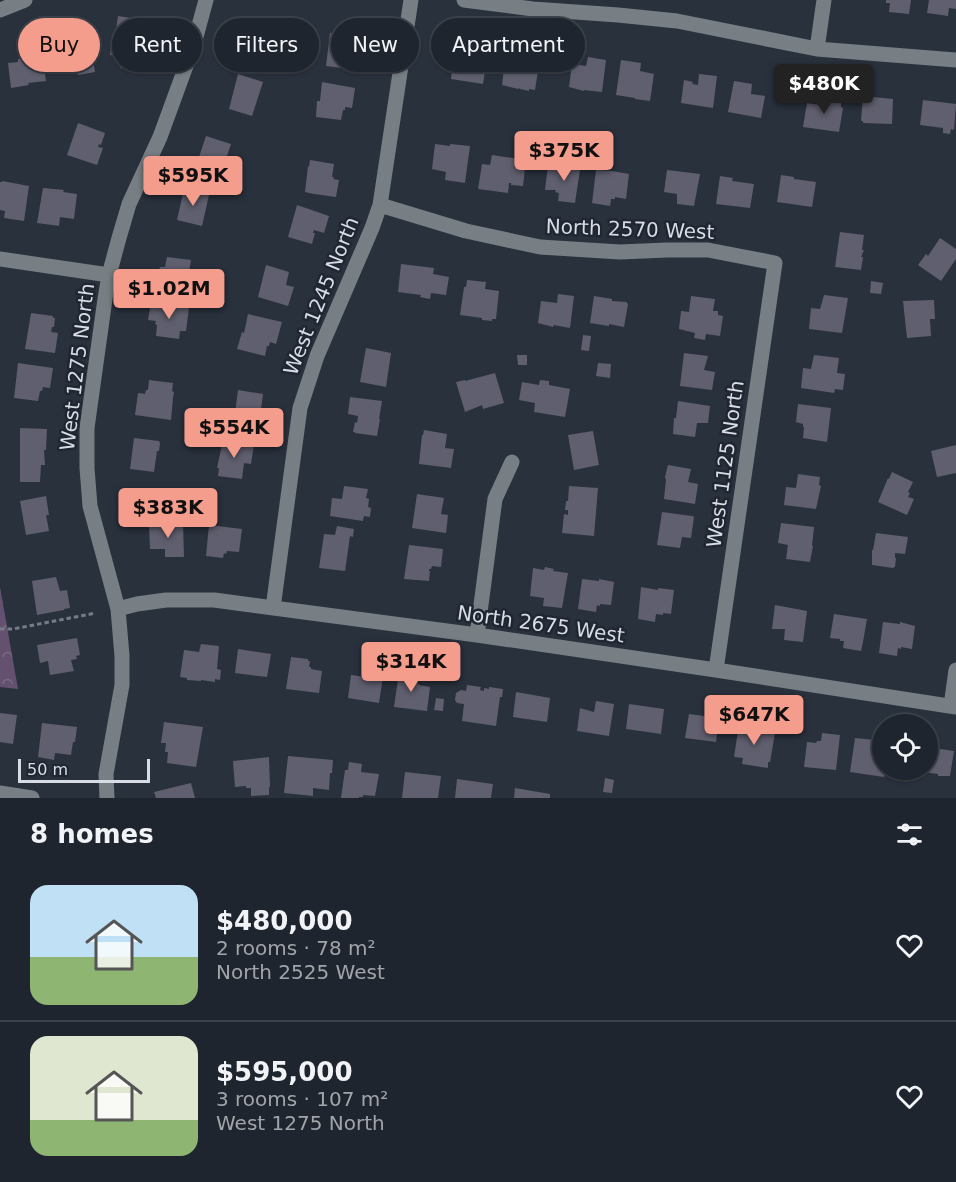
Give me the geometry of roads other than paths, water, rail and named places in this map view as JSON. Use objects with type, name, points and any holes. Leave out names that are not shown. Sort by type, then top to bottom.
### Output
[{"type":"street","points":[[0,10],[25,0]]},
{"type":"street","name":"West 1275 North","points":[[107,798],[106,774],[122,685],[122,656],[118,609],[90,506],[87,428],[109,275],[129,204],[160,137],[194,44],[206,0]]},
{"type":"street","name":"West 1245 North","points":[[273,608],[300,408],[316,356],[380,205],[411,0]]},
{"type":"street","points":[[464,0],[533,9],[677,21],[817,49],[956,60]]},
{"type":"street","points":[[817,49],[824,0]]},
{"type":"street","name":"North 2570 West","points":[[380,205],[466,231],[540,247],[620,252],[708,250],[774,263]]},
{"type":"street","points":[[0,260],[109,275]]},
{"type":"street","name":"West 1125 North","points":[[716,670],[774,263]]},
{"type":"street","points":[[477,635],[495,499],[512,462]]},
{"type":"street","name":"North 2675 West","points":[[118,609],[166,600],[214,600],[477,635],[953,706]]},
{"type":"street","points":[[953,706],[956,670]]},
{"type":"street","points":[[0,794],[32,798]]}]
